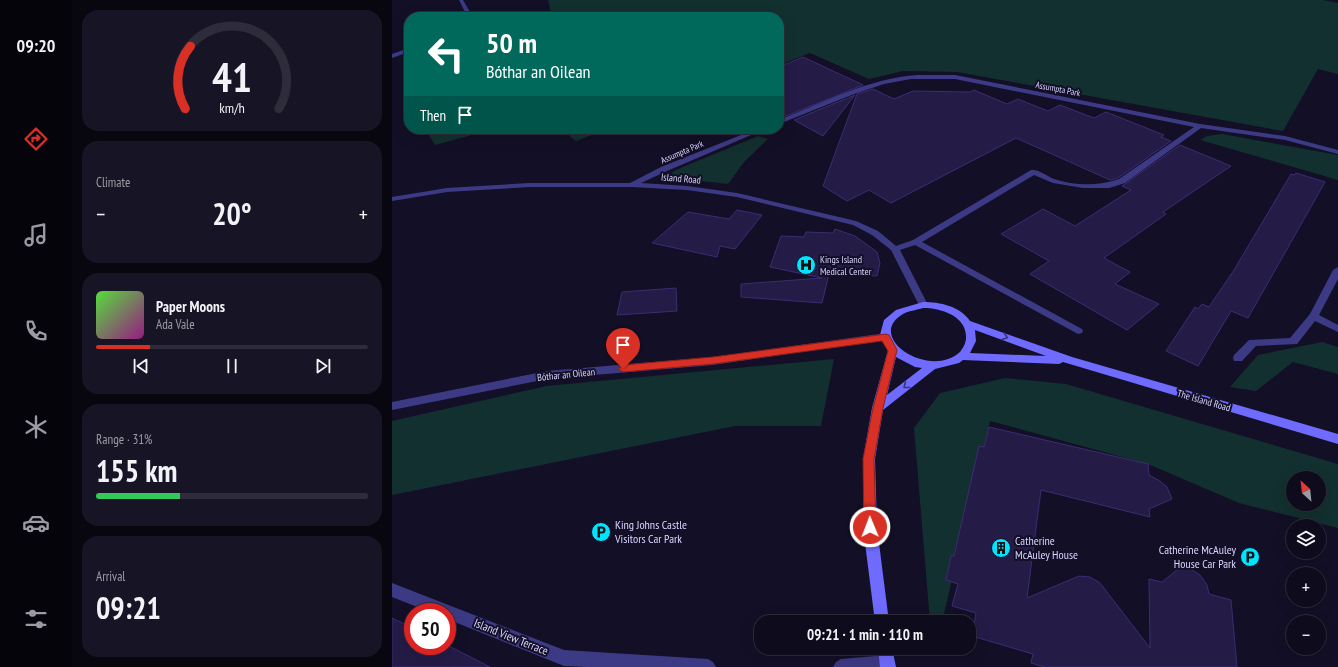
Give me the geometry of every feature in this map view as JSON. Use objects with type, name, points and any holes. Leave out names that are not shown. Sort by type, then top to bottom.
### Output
[{"type":"main road","points":[[969,324],[972,333],[972,341],[969,349],[954,361],[933,365],[917,363],[903,358],[888,344],[886,337],[886,327],[890,318],[910,307],[923,304],[950,309],[961,316],[969,324],[1069,360]]},
{"type":"main road","points":[[881,615],[870,527],[869,459],[878,408],[893,350]]},
{"type":"main road","points":[[962,356],[1069,360]]},
{"type":"main road","name":"The Island Road","points":[[1069,360],[1338,439]]},
{"type":"main road","points":[[878,408],[933,365]]},
{"type":"street","points":[[461,0],[468,12]]},
{"type":"street","points":[[392,56],[404,52]]},
{"type":"street","name":"Assumpta Park","points":[[784,120],[859,91],[897,79],[923,76],[955,77],[1200,126],[1285,138],[1338,152]]},
{"type":"street","points":[[895,249],[916,242],[1034,172],[1053,181],[1083,186],[1106,186],[1122,181],[1200,126]]},
{"type":"street","name":"Assumpta Park","points":[[632,185],[664,169],[750,134]]},
{"type":"street","name":"Island Road","points":[[392,199],[447,190],[529,186],[632,185],[687,188],[737,195],[856,223],[875,233],[895,249],[923,304]]},
{"type":"street","points":[[916,242],[1078,331]]},
{"type":"street","points":[[1238,358],[1253,343],[1293,342],[1314,316],[1338,270]]},
{"type":"street","points":[[1314,316],[1338,329]]},
{"type":"street","name":"Bóthar an Oilean","points":[[392,406],[548,375],[713,361],[886,337]]},
{"type":"street","name":"Island View Terrace","points":[[392,590],[563,663],[708,667]]},
{"type":"street","points":[[841,667],[887,659]]},
{"type":"green space","points":[[548,0],[1323,0],[1338,3],[1338,74],[1318,69],[1283,131],[957,72],[903,71],[869,79],[810,53],[784,63],[784,12],[551,12]]},
{"type":"green space","points":[[428,134],[476,134],[435,145]]},
{"type":"green space","points":[[567,134],[595,134],[576,141]]},
{"type":"green space","points":[[1222,134],[1338,155],[1338,180],[1200,140],[1207,136]]},
{"type":"green space","points":[[758,136],[768,139],[744,162],[729,183],[726,184],[669,176],[674,171]]},
{"type":"green space","points":[[1322,342],[1338,347],[1338,374],[1293,362],[1256,391],[1230,387],[1258,355]]},
{"type":"green space","points":[[834,359],[821,426],[735,426],[392,495],[392,421],[546,386]]},
{"type":"green space","points":[[1005,378],[1066,384],[1338,464],[1338,528],[1326,525],[1326,519],[1302,519],[1239,503],[1148,464],[990,421],[944,615],[929,615],[914,428],[940,393]]},
{"type":"building","points":[[803,57],[863,85],[786,116],[784,115],[784,65]]},
{"type":"building","points":[[873,89],[894,99],[913,91],[970,92],[974,90],[1007,104],[1018,99],[1048,111],[1060,105],[1094,118],[1106,112],[1164,135],[1161,137],[1171,141],[1118,178],[1110,180],[1016,138],[891,203],[869,190],[847,201],[823,186],[857,94]]},
{"type":"building","points":[[855,95],[823,136],[794,120]]},
{"type":"building","points":[[1180,145],[1231,166],[1163,212],[1166,214],[1104,258],[1130,272],[1115,284],[1159,304],[1127,330],[1030,274],[1049,261],[1001,234],[1043,209],[1075,226],[1131,190],[1122,186]]},
{"type":"building","points":[[1296,173],[1325,182],[1248,318],[1231,311],[1198,366],[1166,351],[1195,307],[1198,309],[1202,304],[1209,307],[1234,270],[1291,174],[1294,175]]},
{"type":"building","points":[[737,210],[762,215],[735,249],[720,246],[717,257],[652,243],[688,212],[729,219]]},
{"type":"building","points":[[835,229],[855,236],[877,252],[880,263],[877,276],[829,274],[822,303],[741,297],[741,284],[822,278],[770,267],[781,236],[804,237],[806,232],[833,233]]},
{"type":"building","points":[[676,288],[677,311],[617,315],[622,292]]},
{"type":"building","name":"Catherine McAuley House","points":[[989,427],[1148,464],[1149,475],[1167,487],[1172,499],[1149,509],[1150,517],[1041,490],[1027,598],[1079,576],[1090,577],[1100,583],[1150,648],[1149,579],[1162,582],[1178,569],[1189,568],[1200,575],[1207,585],[1209,594],[1231,600],[1237,667],[1045,667],[1031,663],[1033,654],[976,637],[976,613],[952,606],[958,584],[946,580],[951,556],[954,556],[979,446],[984,447]]},
{"type":"building","points":[[392,618],[404,624],[404,655],[456,655],[456,650],[490,667],[392,667]]},
{"type":"place","name":"Kings Island Medical Center","points":[[806,265]]},
{"type":"place","name":"King Johns Castle Visitors Car Park","points":[[601,532]]},
{"type":"place","name":"Catherine McAuley House","points":[[1001,548]]},
{"type":"place","name":"Catherine McAuley House Car Park","points":[[1250,557]]},
{"type":"route","points":[[623,369],[713,361],[886,337],[888,344],[893,350],[878,408],[869,459],[870,527]]}]
